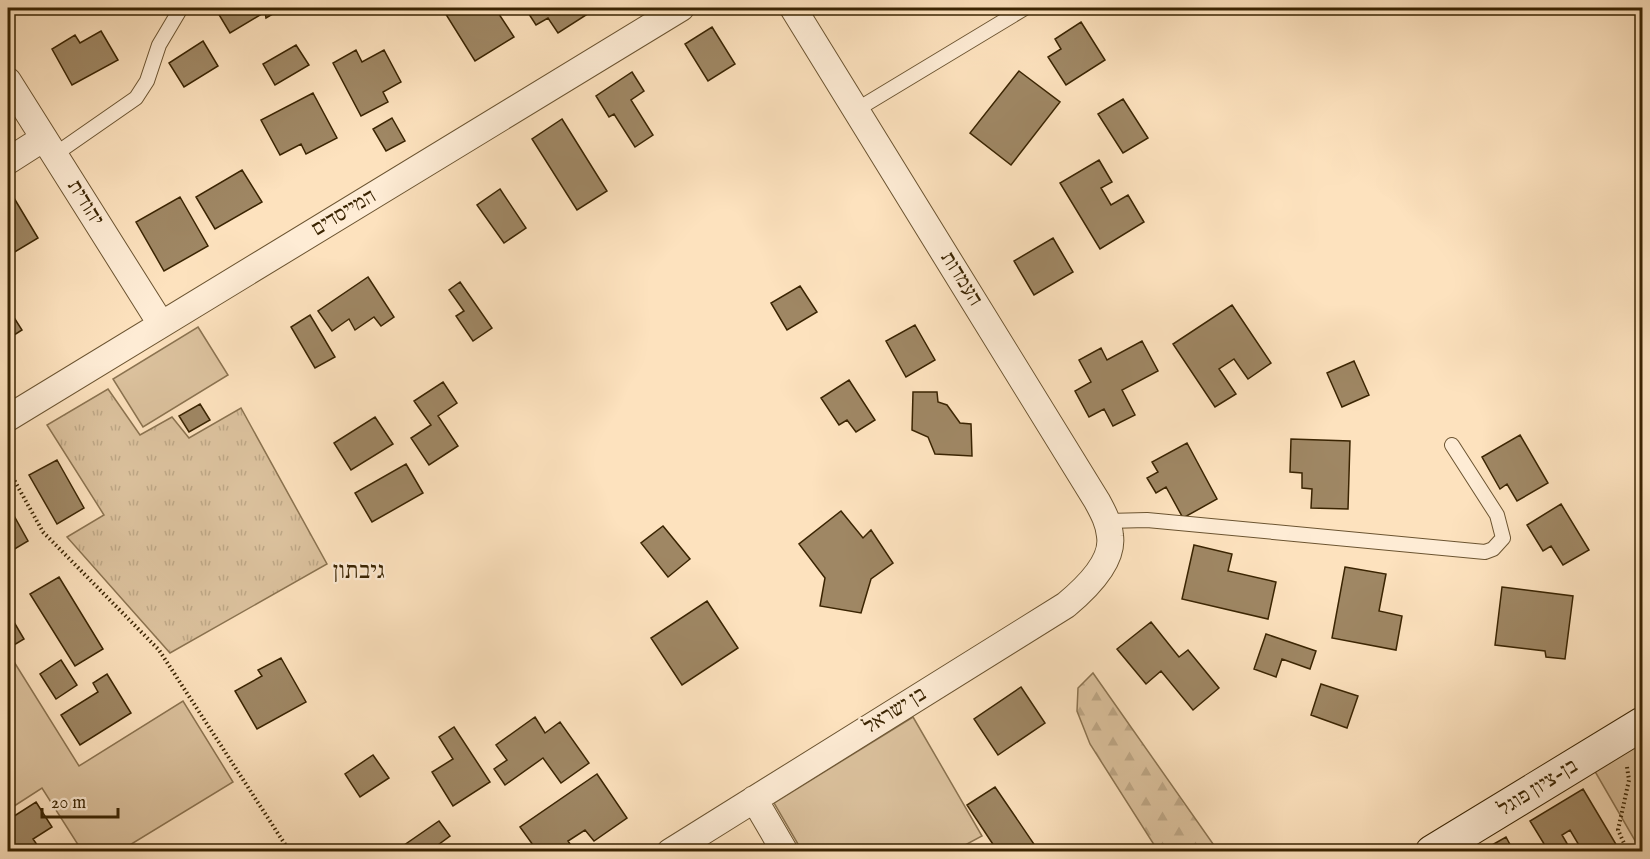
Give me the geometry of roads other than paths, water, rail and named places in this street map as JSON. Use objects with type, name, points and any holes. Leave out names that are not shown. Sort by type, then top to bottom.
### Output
[{"type":"street","name":"המייסדים","points":[[8,418],[681,8]]},
{"type":"street","name":"העמדות","points":[[793,8],[1097,501],[1107,521],[1111,539],[1107,556]]},
{"type":"street","name":"יהודית","points":[[8,81],[161,324]]},
{"type":"street","points":[[8,161],[49,146]]},
{"type":"street","name":"בן ישראל","points":[[670,852],[1066,605],[1087,588],[1107,556]]},
{"type":"street","name":"בן-ציון פוגל","points":[[1432,852],[1632,730]]},
{"type":"street","points":[[754,799],[785,852]]},
{"type":"lane","points":[[49,146],[136,98],[147,81],[159,45],[181,8]]},
{"type":"lane","points":[[856,110],[1025,8]]},
{"type":"lane","points":[[1107,521],[1147,520],[1485,552],[1493,549],[1503,538],[1501,527],[1497,515],[1452,445]]},
{"type":"district","name":"גיבתון","points":[[359,571]]}]
